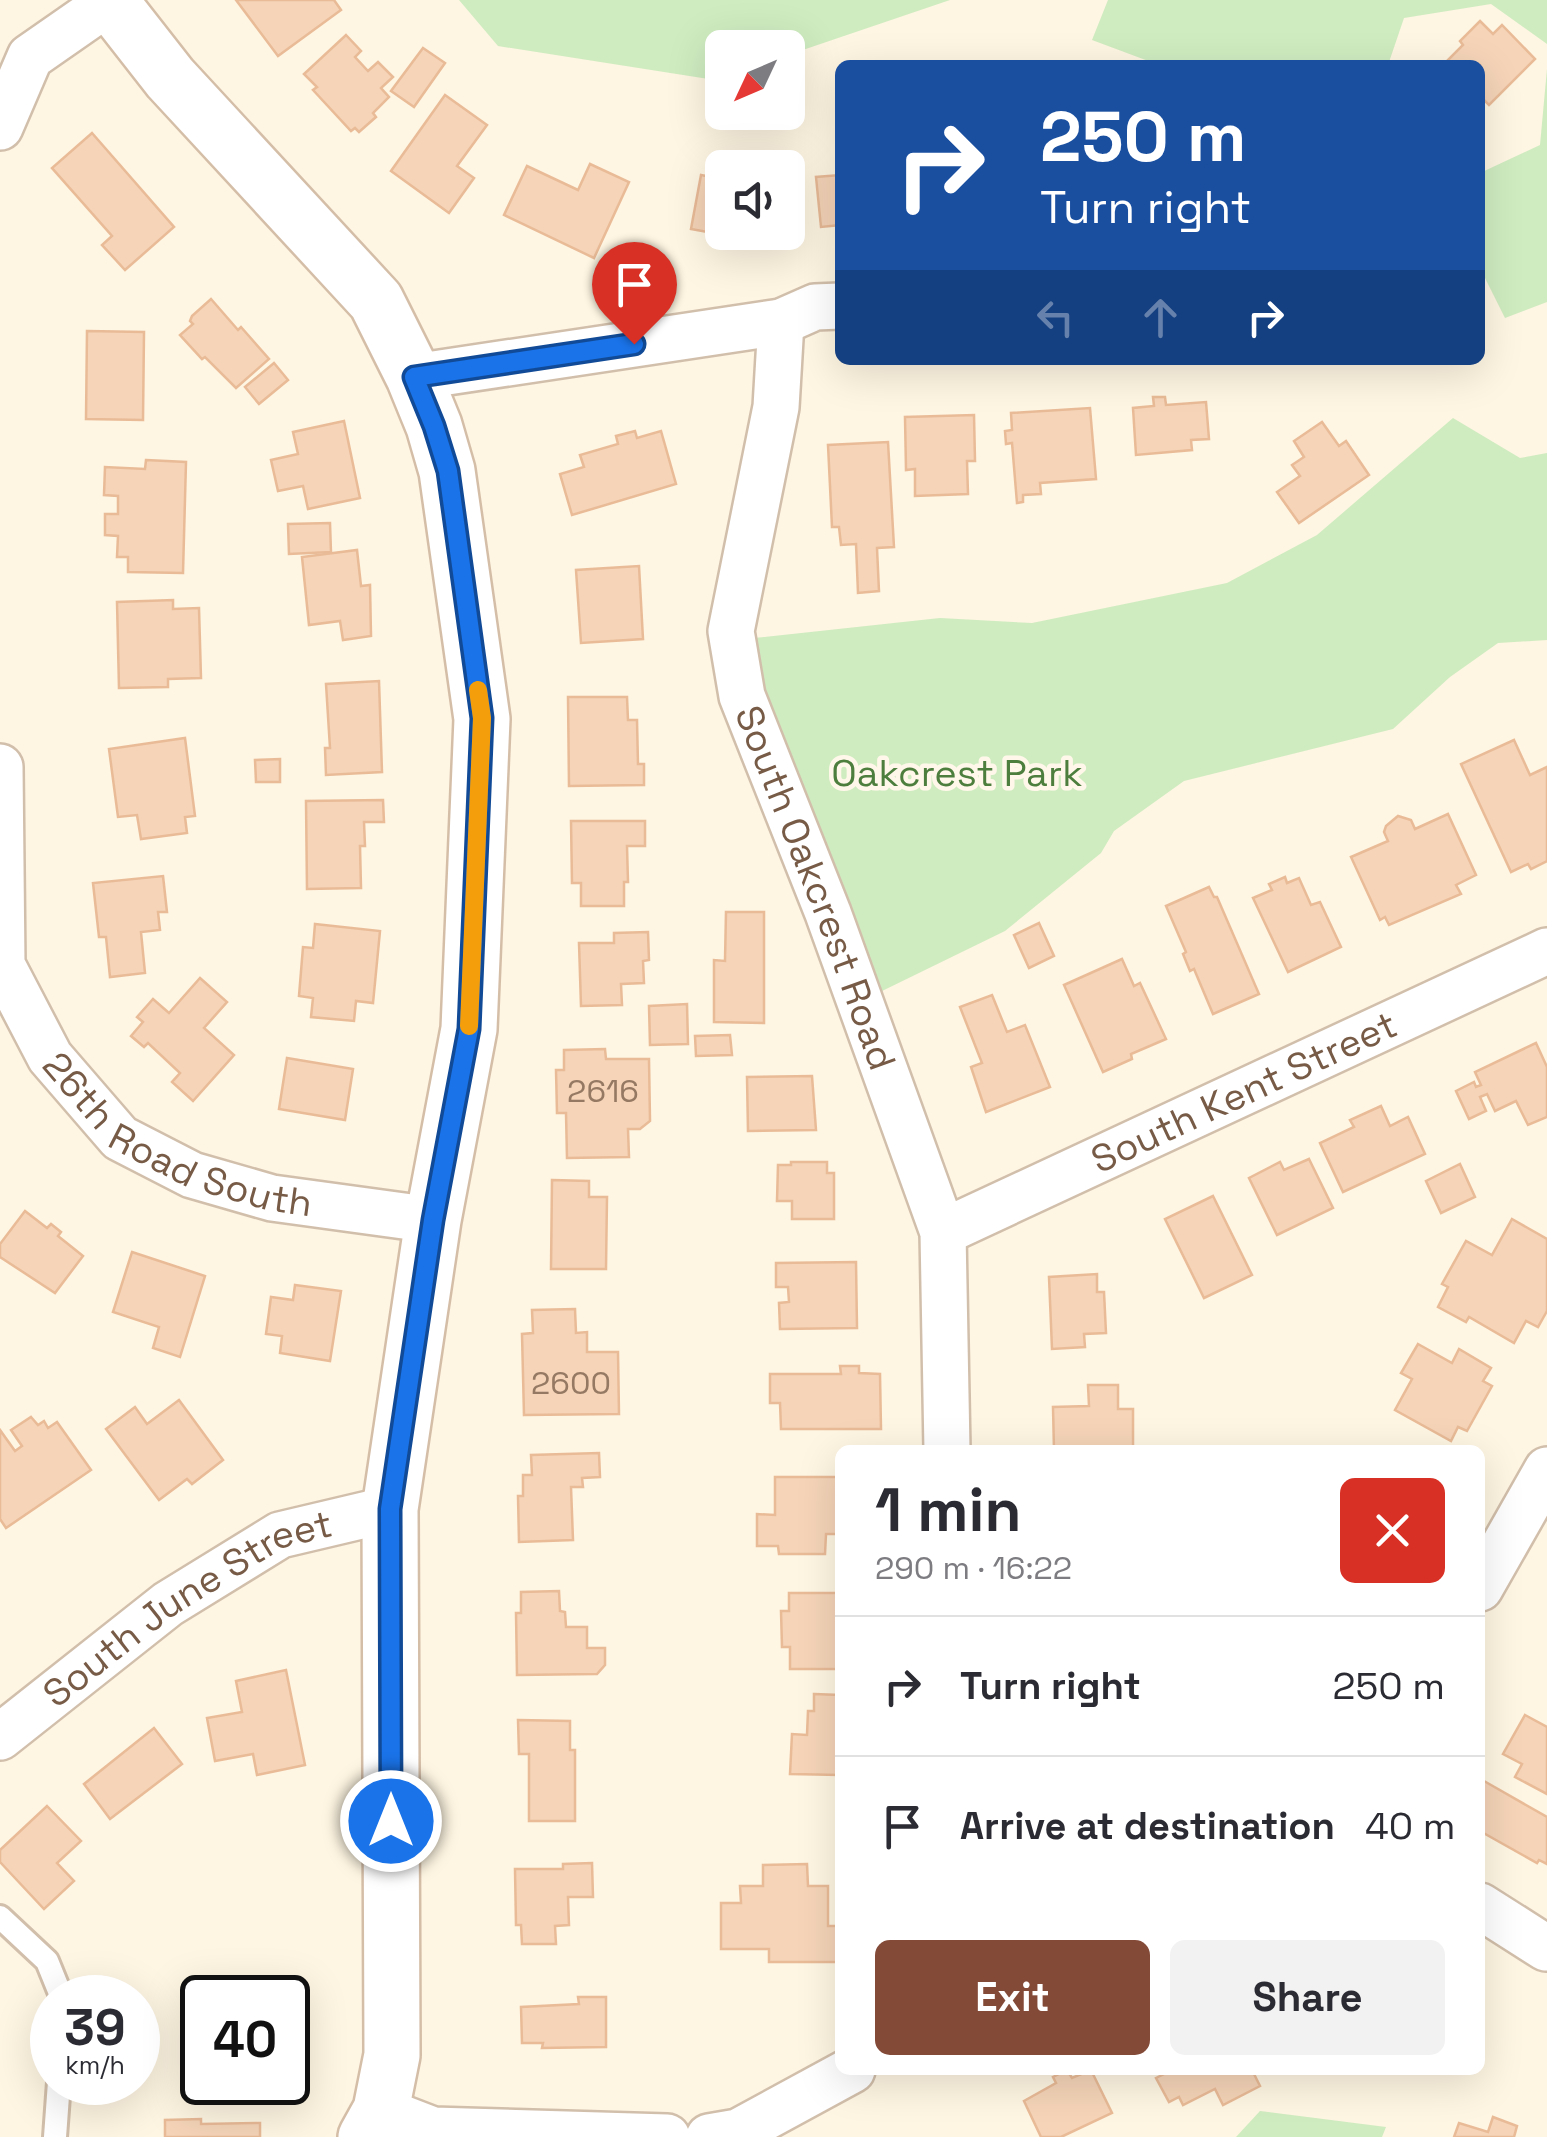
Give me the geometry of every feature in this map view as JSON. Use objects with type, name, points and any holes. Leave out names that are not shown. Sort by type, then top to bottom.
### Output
[{"type":"street","points":[[0,127],[30,57],[109,1],[170,78],[376,301],[434,426],[448,471],[482,718],[469,1029],[433,1220],[390,1509],[392,2056],[373,2123],[433,2130],[666,2137]]},
{"type":"street","points":[[414,377],[780,322],[815,307],[835,306]]},
{"type":"street","name":"South Oakcrest Road","points":[[780,322],[776,407],[731,631],[742,696],[828,913],[943,1232],[947,1445]]},
{"type":"street","name":"26th Road South","points":[[0,767],[2,964],[50,1057],[120,1138],[192,1175],[272,1198],[433,1220]]},
{"type":"street","name":"South Kent Street","points":[[943,1232],[1547,951]]},
{"type":"street","points":[[1485,1579],[1547,1470]]},
{"type":"street","name":"South June Street","points":[[0,1737],[168,1604],[280,1534],[390,1509]]},
{"type":"street","points":[[1485,1909],[1546,1948]]},
{"type":"street","points":[[728,2135],[842,2075]]},
{"type":"lane","points":[[0,1917],[47,1960],[53,1975]]},
{"type":"lane","points":[[55,2137],[57,2105]]},
{"type":"green space","points":[[459,0],[950,0],[805,49],[805,30],[705,30],[705,78],[498,46]]},
{"type":"green space","points":[[1108,0],[1547,0],[1547,44],[1491,4],[1404,18],[1390,60],[1146,60],[1092,40]]},
{"type":"green space","points":[[1547,69],[1547,302],[1505,318],[1485,278],[1485,171],[1540,145]]},
{"type":"green space","name":"Oakcrest Park","points":[[1453,418],[1520,458],[1547,453],[1547,640],[1498,643],[1450,677],[1393,729],[1184,781],[1114,831],[1101,853],[1005,931],[880,992],[768,700],[754,638],[940,618],[1032,623],[1227,583],[1317,535]]},
{"type":"green space","points":[[1260,2111],[1386,2127],[1382,2137],[1236,2137]]},
{"type":"building","points":[[236,0],[334,0],[341,10],[278,56]]},
{"type":"building","points":[[1480,21],[1493,34],[1502,25],[1535,59],[1489,105],[1485,101],[1485,60],[1448,60],[1463,45],[1460,41]]},
{"type":"building","points":[[346,35],[361,51],[355,57],[368,71],[378,62],[393,77],[381,88],[389,97],[373,113],[376,117],[359,132],[355,128],[351,131],[313,90],[317,87],[304,74]]},
{"type":"building","points":[[423,48],[445,63],[414,107],[391,91]]},
{"type":"building","points":[[445,95],[487,125],[457,166],[474,178],[449,213],[391,171]]},
{"type":"building","points":[[92,133],[174,227],[125,270],[102,245],[112,236],[52,168]]},
{"type":"building","points":[[590,164],[629,182],[594,258],[504,215],[527,166],[578,190]]},
{"type":"building","points":[[701,175],[705,176],[705,232],[691,229]]},
{"type":"building","points":[[835,175],[835,226],[821,227],[816,177]]},
{"type":"building","points":[[211,299],[269,359],[236,388],[180,335],[193,324],[192,316]]},
{"type":"building","points":[[87,331],[144,332],[143,420],[86,419]]},
{"type":"building","points":[[274,363],[288,380],[259,404],[245,387]]},
{"type":"building","points":[[1153,397],[1165,397],[1166,405],[1206,402],[1209,439],[1191,440],[1192,450],[1136,455],[1133,408],[1154,406]]},
{"type":"building","points":[[1090,408],[1096,479],[1040,483],[1041,494],[1023,495],[1023,502],[1017,503],[1012,443],[1006,444],[1005,431],[1012,430],[1011,413]]},
{"type":"building","points":[[974,415],[975,461],[967,461],[968,494],[915,496],[915,469],[906,470],[905,417]]},
{"type":"building","points":[[344,421],[360,498],[308,509],[303,486],[278,491],[271,460],[298,454],[293,432]]},
{"type":"building","points":[[1322,422],[1339,446],[1346,441],[1369,475],[1299,523],[1277,492],[1300,476],[1292,465],[1304,457],[1294,441]]},
{"type":"building","points":[[635,431],[637,438],[661,431],[676,484],[572,515],[560,474],[584,467],[580,455],[618,444],[616,436]]},
{"type":"building","points":[[888,442],[894,547],[877,548],[879,591],[858,593],[856,544],[841,545],[839,527],[832,527],[828,445]]},
{"type":"building","points":[[146,460],[186,462],[183,573],[128,572],[128,557],[117,557],[118,536],[105,535],[105,514],[118,514],[118,496],[104,495],[105,467],[145,469]]},
{"type":"building","points":[[330,523],[331,552],[289,554],[288,524]]},
{"type":"building","points":[[357,550],[361,586],[370,585],[371,636],[343,640],[340,621],[309,625],[302,557]]},
{"type":"building","points":[[639,566],[643,639],[581,643],[576,570]]},
{"type":"building","points":[[173,600],[173,609],[199,608],[201,678],[168,679],[168,687],[119,688],[117,602]]},
{"type":"building","points":[[379,681],[382,772],[326,775],[325,748],[330,748],[326,684]]},
{"type":"building","points":[[568,697],[627,697],[628,720],[637,720],[638,764],[644,764],[644,785],[569,786]]},
{"type":"building","points":[[185,738],[195,816],[185,817],[187,833],[141,839],[137,815],[118,817],[109,749]]},
{"type":"building","points":[[1514,740],[1530,775],[1547,767],[1547,861],[1511,872],[1461,764]]},
{"type":"building","points":[[280,759],[280,782],[256,782],[255,760]]},
{"type":"building","points":[[383,800],[384,822],[364,822],[361,888],[307,889],[306,801]]},
{"type":"building","points":[[1448,814],[1476,875],[1456,885],[1461,894],[1389,925],[1385,917],[1380,920],[1351,857],[1388,841],[1386,826],[1398,816],[1411,820],[1415,829]]},
{"type":"building","points":[[571,821],[645,821],[645,846],[627,846],[624,906],[581,906],[581,883],[572,883]]},
{"type":"building","points":[[163,876],[167,912],[158,912],[160,930],[141,932],[145,973],[110,977],[106,937],[99,937],[93,883]]},
{"type":"building","points":[[1285,877],[1287,883],[1299,878],[1311,905],[1320,902],[1341,947],[1288,972],[1253,898],[1272,890],[1269,884]]},
{"type":"building","points":[[1209,887],[1217,897],[1259,994],[1213,1014],[1194,969],[1190,971],[1166,906]]},
{"type":"building","points":[[726,912],[764,912],[764,1023],[714,1022],[714,960],[725,961]]},
{"type":"building","points":[[1039,923],[1054,956],[1029,968],[1014,935]]},
{"type":"building","points":[[315,924],[380,931],[373,1003],[356,1001],[354,1021],[311,1017],[313,998],[299,996],[303,947],[313,948]]},
{"type":"building","points":[[648,932],[649,960],[643,961],[644,983],[621,984],[622,1005],[581,1006],[579,943],[614,943],[614,933]]},
{"type":"building","points":[[1122,959],[1134,986],[1140,983],[1166,1039],[1103,1072],[1064,985]]},
{"type":"building","points":[[200,978],[227,1002],[204,1028],[234,1055],[193,1101],[172,1082],[180,1073],[148,1043],[144,1047],[131,1036],[143,1022],[137,1017],[153,999],[169,1013]]},
{"type":"building","points":[[992,995],[1007,1032],[1025,1025],[1050,1087],[986,1112],[971,1067],[982,1063],[960,1007]]},
{"type":"building","points":[[687,1004],[688,1044],[650,1045],[649,1006]]},
{"type":"building","points":[[730,1035],[732,1055],[696,1056],[695,1036]]},
{"type":"building","points":[[1536,1043],[1547,1067],[1547,1117],[1528,1125],[1516,1101],[1495,1111],[1487,1094],[1480,1097],[1486,1111],[1469,1119],[1456,1091],[1474,1082],[1476,1087],[1481,1085],[1475,1072]]},
{"type":"building","points":[[605,1049],[606,1059],[649,1059],[650,1121],[640,1129],[628,1129],[629,1157],[567,1158],[566,1113],[557,1113],[556,1070],[564,1070],[564,1050]]},
{"type":"building","points":[[287,1058],[353,1069],[345,1120],[279,1109]]},
{"type":"building","points":[[812,1076],[816,1130],[748,1131],[747,1077]]},
{"type":"building","points":[[1381,1106],[1390,1126],[1408,1117],[1425,1154],[1343,1192],[1320,1143],[1354,1127],[1350,1120]]},
{"type":"building","points":[[1309,1159],[1333,1208],[1277,1235],[1249,1178],[1280,1162],[1284,1170]]},
{"type":"building","points":[[827,1162],[827,1173],[834,1173],[834,1219],[792,1219],[792,1201],[777,1201],[778,1165]]},
{"type":"building","points":[[1460,1164],[1475,1197],[1441,1213],[1426,1181]]},
{"type":"building","points":[[552,1180],[589,1181],[589,1197],[607,1197],[606,1269],[551,1269]]},
{"type":"building","points":[[1213,1196],[1252,1275],[1204,1298],[1165,1219]]},
{"type":"building","points":[[25,1211],[47,1228],[51,1224],[61,1232],[58,1236],[83,1256],[55,1293],[0,1257],[0,1244]]},
{"type":"building","points":[[1512,1219],[1547,1239],[1547,1311],[1538,1327],[1526,1321],[1514,1343],[1469,1317],[1466,1322],[1438,1307],[1448,1287],[1442,1284],[1466,1241],[1492,1255]]},
{"type":"building","points":[[132,1252],[205,1276],[180,1357],[153,1348],[159,1327],[113,1312]]},
{"type":"building","points":[[856,1262],[857,1328],[780,1329],[779,1303],[789,1302],[788,1287],[776,1287],[776,1263]]},
{"type":"building","points":[[1097,1274],[1097,1292],[1104,1292],[1106,1333],[1084,1334],[1085,1347],[1052,1349],[1049,1277]]},
{"type":"building","points":[[295,1285],[341,1291],[330,1361],[280,1353],[282,1336],[266,1334],[271,1297],[293,1300]]},
{"type":"building","points":[[575,1309],[576,1333],[587,1332],[587,1352],[618,1352],[619,1414],[524,1415],[522,1334],[533,1333],[532,1310]]},
{"type":"building","points":[[1418,1344],[1452,1363],[1459,1349],[1491,1368],[1483,1381],[1492,1386],[1467,1431],[1458,1427],[1451,1441],[1395,1410],[1412,1379],[1401,1373]]},
{"type":"building","points":[[840,1366],[859,1366],[859,1373],[880,1374],[881,1429],[781,1429],[780,1403],[770,1403],[770,1374],[841,1374]]},
{"type":"building","points":[[1088,1385],[1118,1385],[1118,1409],[1133,1409],[1133,1445],[1054,1445],[1053,1407],[1089,1406]]},
{"type":"building","points":[[179,1400],[223,1460],[192,1484],[187,1479],[159,1500],[106,1429],[135,1407],[147,1424]]},
{"type":"building","points":[[31,1417],[38,1425],[44,1421],[48,1428],[57,1422],[91,1470],[6,1528],[0,1519],[0,1430],[15,1451],[22,1446],[11,1430]]},
{"type":"building","points":[[599,1453],[600,1477],[582,1478],[583,1487],[571,1487],[573,1540],[519,1542],[518,1496],[523,1496],[523,1475],[532,1475],[531,1455]]},
{"type":"building","points":[[775,1477],[835,1477],[835,1534],[826,1534],[825,1554],[779,1554],[778,1546],[757,1546],[757,1514],[775,1515]]},
{"type":"building","points":[[559,1591],[566,1627],[587,1627],[587,1648],[605,1648],[605,1665],[597,1674],[517,1675],[516,1613],[521,1613],[521,1592]]},
{"type":"building","points":[[789,1593],[835,1593],[835,1669],[790,1669],[790,1647],[782,1647],[781,1611],[789,1611]]},
{"type":"building","points":[[286,1670],[305,1765],[257,1775],[253,1754],[215,1761],[207,1718],[242,1712],[236,1681]]},
{"type":"building","points":[[814,1694],[835,1695],[835,1775],[790,1774],[792,1734],[807,1735],[808,1711],[814,1711]]},
{"type":"building","points":[[1525,1715],[1547,1727],[1547,1794],[1515,1777],[1522,1764],[1503,1754]]},
{"type":"building","points":[[518,1720],[570,1721],[570,1750],[575,1750],[575,1821],[529,1821],[529,1754],[519,1754]]},
{"type":"building","points":[[154,1728],[182,1764],[110,1819],[84,1784]]},
{"type":"building","points":[[1485,1782],[1547,1817],[1547,1864],[1539,1860],[1537,1863],[1485,1834]]},
{"type":"building","points":[[47,1806],[81,1841],[57,1863],[74,1881],[44,1909],[0,1862],[0,1850]]},
{"type":"building","points":[[592,1863],[593,1897],[568,1897],[569,1925],[555,1926],[556,1944],[522,1944],[521,1925],[516,1925],[515,1869],[563,1869],[563,1864]]},
{"type":"building","points":[[807,1864],[808,1886],[828,1886],[828,1926],[835,1926],[835,1962],[769,1962],[769,1949],[721,1949],[721,1903],[741,1903],[740,1886],[763,1886],[763,1865]]},
{"type":"building","points":[[578,1997],[606,1997],[606,2047],[542,2048],[543,2043],[522,2043],[521,2007],[579,2004]]},
{"type":"building","points":[[1093,2075],[1112,2113],[1061,2137],[1041,2137],[1024,2101],[1056,2083],[1053,2077]]},
{"type":"building","points":[[1254,2075],[1260,2086],[1223,2105],[1215,2089],[1183,2105],[1179,2097],[1169,2102],[1156,2078]]},
{"type":"building","points":[[1493,2117],[1517,2126],[1514,2137],[1454,2137],[1459,2123],[1488,2132]]},
{"type":"building","points":[[201,2119],[201,2124],[260,2123],[260,2137],[165,2137],[165,2120]]},
{"type":"slow traffic","points":[[469,1026],[482,718],[478,690]]},
{"type":"route","points":[[391,1821],[390,1509],[433,1220],[469,1029],[482,718],[448,471],[414,377],[634,344]]}]
